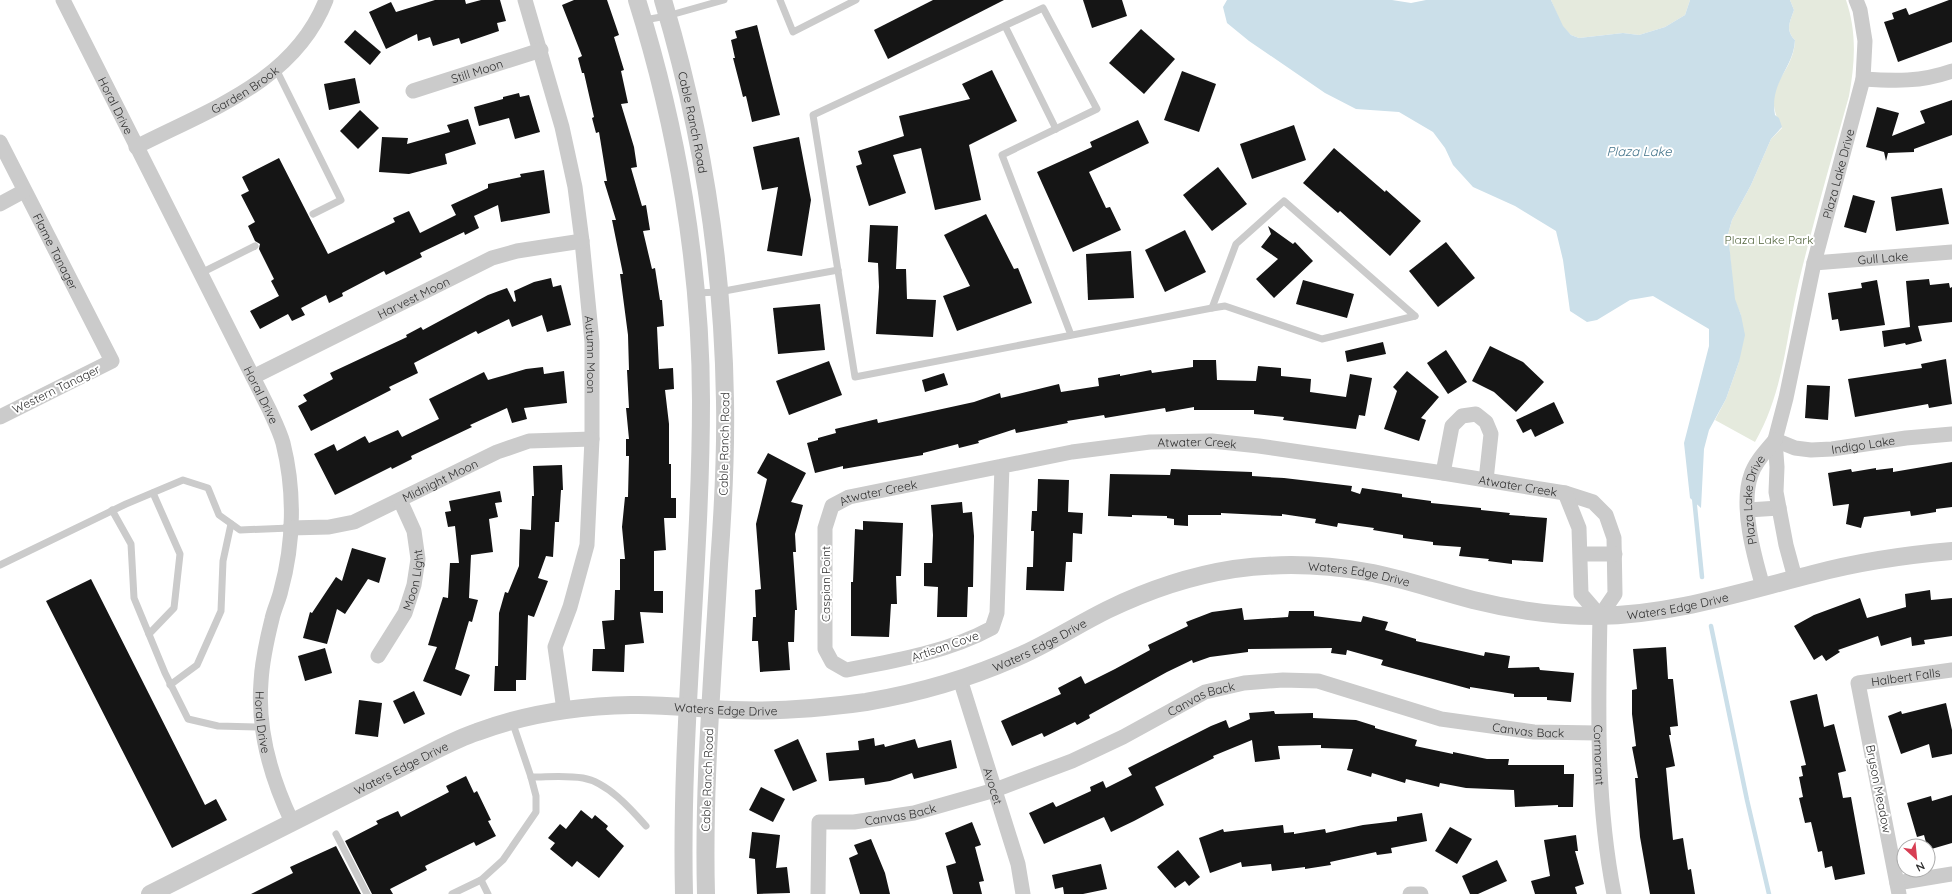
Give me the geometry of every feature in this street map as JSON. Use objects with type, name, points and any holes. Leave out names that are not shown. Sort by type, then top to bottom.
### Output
[{"type":"street","name":"Horal Drive","points":[[63,0],[253,377],[282,442],[288,472],[291,502],[288,561],[281,591],[272,618],[261,682],[261,727],[274,780],[292,822]]},
{"type":"street","name":"Garden Brook","points":[[136,147],[228,102],[261,82],[290,56],[309,32],[326,0]]},
{"type":"street","name":"Autumn Moon","points":[[525,0],[541,50],[562,127],[575,187],[592,342],[592,439],[587,545],[570,607],[555,647],[564,710]]},
{"type":"street","name":"Cable Ranch Road","points":[[637,0],[644,20],[661,90],[677,164],[688,227],[695,293],[700,365],[700,458],[687,707],[684,894]]},
{"type":"street","name":"Plaza Lake Drive","points":[[1795,578],[1776,492],[1777,467],[1775,440],[1786,398],[1814,264],[1863,79],[1865,41],[1860,10],[1856,0]]},
{"type":"street","name":"Cable Ranch Road","points":[[665,8],[693,118],[707,198],[719,292],[724,361],[725,444],[710,708],[706,825],[706,894]]},
{"type":"street","name":"Still Moon","points":[[412,91],[541,50]]},
{"type":"street","points":[[1863,79],[1903,82],[1935,77],[1952,71]]},
{"type":"street","name":"Flame Tanager","points":[[0,142],[112,361]]},
{"type":"street","points":[[0,204],[24,191]]},
{"type":"street","name":"Harvest Moon","points":[[253,377],[492,258],[517,251],[582,241]]},
{"type":"street","name":"Gull Lake","points":[[1814,264],[1952,252]]},
{"type":"street","name":"Western Tanager","points":[[0,417],[112,361]]},
{"type":"street","points":[[1443,473],[1452,426],[1462,416],[1476,414],[1486,422],[1491,434],[1486,480]]},
{"type":"street","name":"Indigo Lake","points":[[1775,440],[1795,448],[1811,450],[1832,449],[1906,438],[1952,434]]},
{"type":"street","name":"Midnight Moon","points":[[290,528],[330,527],[354,522],[497,452],[529,441],[592,439]]},
{"type":"street","name":"Plaza Lake Drive","points":[[1763,587],[1751,541],[1747,493],[1751,475],[1761,457],[1775,440]]},
{"type":"street","name":"Atwater Creek","points":[[832,506],[849,497],[1072,452],[1150,442],[1212,441],[1259,446],[1443,473],[1565,493],[1593,502],[1606,515],[1614,538],[1615,554],[1615,594],[1600,616],[1581,594],[1581,554],[1579,528],[1565,493]]},
{"type":"street","name":"Artisan Cove","points":[[832,662],[846,670],[903,660],[975,637],[992,628],[997,612],[1002,466]]},
{"type":"street","name":"Moon Light","points":[[378,656],[405,613],[414,585],[418,559],[414,531],[400,500]]},
{"type":"street","name":"Caspian Point","points":[[832,506],[825,528],[825,649],[832,662]]},
{"type":"street","points":[[1748,510],[1779,508]]},
{"type":"street","name":"Waters Edge Drive","points":[[150,894],[434,751],[476,732],[512,721],[564,710],[632,705],[764,710],[842,705],[905,694],[960,679],[1026,653],[1107,610],[1166,585],[1208,574],[1252,567],[1294,565],[1344,568],[1402,580],[1496,605],[1545,613],[1600,616],[1667,610],[1707,602],[1795,578],[1880,560],[1952,551]]},
{"type":"street","points":[[1581,554],[1615,554]]},
{"type":"street","name":"Cormorant","points":[[1600,616],[1598,733],[1604,830],[1614,894]]},
{"type":"street","name":"Halbert Falls","points":[[1858,683],[1952,670]]},
{"type":"street","name":"Avocet","points":[[960,679],[1018,864],[1023,894]]},
{"type":"street","name":"Canvas Back","points":[[818,894],[820,822],[854,822],[914,813],[995,790],[1072,761],[1123,737],[1205,692],[1244,683],[1283,680],[1318,682],[1441,719],[1534,732],[1598,733]]},
{"type":"street","name":"Bryson Meadow","points":[[1858,683],[1898,888]]},
{"type":"street","points":[[1898,888],[1952,874]]},
{"type":"lane","points":[[644,20],[665,8],[724,0]]},
{"type":"lane","points":[[780,0],[792,32],[856,0]]},
{"type":"lane","points":[[1071,335],[1002,155],[1097,109],[1044,8],[813,115],[855,377],[1224,306],[1322,339],[1415,316],[1284,201],[1236,244],[1212,308]]},
{"type":"lane","points":[[1005,26],[1056,129]]},
{"type":"lane","points":[[276,69],[341,200],[312,214]]},
{"type":"lane","points":[[201,273],[255,246]]},
{"type":"lane","points":[[695,293],[719,292],[838,270]]},
{"type":"lane","points":[[0,565],[112,510],[183,480],[208,488],[219,515],[240,530],[290,528]]},
{"type":"lane","points":[[149,634],[174,608],[180,554],[153,493]]},
{"type":"lane","points":[[112,510],[131,544],[134,598],[170,685],[188,719],[218,726],[261,727]]},
{"type":"lane","points":[[170,685],[197,664],[221,610],[223,561],[231,524]]},
{"type":"lane","points":[[452,894],[481,880],[503,860],[536,812],[536,796],[531,777],[512,721]]},
{"type":"lane","points":[[531,777],[564,776],[585,778],[609,790],[627,805],[646,826]]},
{"type":"lane","points":[[336,834],[367,894]]},
{"type":"lane","points":[[481,880],[488,894]]},
{"type":"green space","points":[[1551,0],[1690,0],[1685,15],[1665,27],[1639,35],[1623,33],[1579,38],[1571,35],[1562,26]]},
{"type":"green space","name":"Plaza Lake Park","points":[[1790,0],[1846,0],[1852,24],[1854,60],[1849,96],[1799,281],[1778,384],[1765,423],[1755,442],[1715,420],[1726,399],[1739,362],[1741,315],[1734,299],[1728,234],[1732,220],[1751,185],[1771,139],[1782,128],[1776,113],[1774,101],[1775,91],[1789,63],[1795,40],[1789,29],[1794,10]]},
{"type":"water","name":"Plaza Lake","points":[[1227,0],[1392,0],[1411,3],[1426,0],[1551,0],[1563,26],[1571,35],[1579,38],[1623,33],[1639,35],[1665,27],[1685,15],[1690,0],[1790,0],[1794,10],[1789,29],[1795,40],[1794,50],[1778,84],[1774,103],[1775,115],[1779,118],[1782,127],[1771,139],[1751,185],[1732,220],[1728,234],[1735,299],[1741,315],[1745,335],[1739,362],[1726,399],[1709,430],[1704,449],[1701,508],[1690,498],[1684,443],[1709,346],[1709,329],[1653,296],[1630,300],[1597,320],[1587,322],[1570,311],[1563,260],[1556,231],[1515,206],[1473,187],[1453,165],[1445,148],[1433,132],[1399,112],[1356,109],[1325,93],[1249,41],[1227,23],[1223,7]]},
{"type":"building","points":[[435,0],[465,0],[466,4],[481,0],[500,0],[506,21],[497,23],[499,31],[461,44],[459,38],[433,46],[430,37],[418,41],[417,34],[386,49],[369,12],[391,2],[396,12]]},
{"type":"building","points":[[574,0],[607,0],[619,35],[614,37],[624,70],[621,71],[628,103],[621,104],[634,147],[637,167],[631,168],[642,206],[646,205],[650,230],[643,231],[652,269],[655,268],[660,300],[662,300],[664,326],[657,327],[659,369],[673,368],[674,389],[665,390],[669,424],[671,498],[676,498],[676,518],[664,518],[666,550],[654,551],[654,591],[663,591],[663,613],[640,612],[644,643],[625,645],[624,672],[592,671],[593,649],[605,649],[602,621],[614,620],[615,590],[620,590],[620,559],[625,559],[622,527],[625,497],[628,497],[629,456],[626,456],[626,439],[629,439],[626,408],[629,408],[627,370],[629,370],[628,335],[620,274],[623,274],[612,220],[616,220],[604,181],[607,181],[599,132],[596,133],[584,73],[582,73],[578,58],[582,56],[562,5]]},
{"type":"building","points":[[933,0],[1004,0],[888,59],[874,30]]},
{"type":"building","points":[[1083,0],[1122,0],[1127,16],[1092,28]]},
{"type":"building","points":[[1952,0],[1952,42],[1898,62],[1884,22],[1894,19],[1892,13],[1906,8],[1909,15]]},
{"type":"building","points":[[757,25],[780,115],[752,122],[746,96],[743,97],[733,58],[735,58],[731,40],[737,38],[735,31]]},
{"type":"building","points":[[1141,29],[1175,59],[1144,94],[1109,63]]},
{"type":"building","points":[[355,30],[381,52],[370,65],[344,42]]},
{"type":"building","points":[[992,70],[1017,121],[969,145],[981,200],[935,210],[921,148],[893,155],[906,193],[869,206],[856,166],[862,164],[858,151],[904,136],[899,116],[970,99],[962,84]]},
{"type":"building","points":[[1182,71],[1216,84],[1199,132],[1164,120]]},
{"type":"building","points":[[355,78],[360,103],[329,110],[324,84]]},
{"type":"building","points":[[519,93],[520,97],[529,95],[540,132],[515,139],[509,118],[479,126],[474,107]]},
{"type":"building","points":[[1952,100],[1952,135],[1914,149],[1914,152],[1888,153],[1886,161],[1884,152],[1866,147],[1877,107],[1899,113],[1892,136],[1925,123],[1920,111]]},
{"type":"building","points":[[360,110],[379,128],[358,149],[340,131]]},
{"type":"building","points":[[468,119],[476,144],[445,154],[447,164],[409,174],[379,172],[382,137],[408,138],[407,144],[450,132],[447,125]]},
{"type":"building","points":[[1138,120],[1149,143],[1089,172],[1106,208],[1110,207],[1121,230],[1073,252],[1037,172],[1092,147],[1090,142]]},
{"type":"building","points":[[1294,125],[1306,160],[1252,179],[1240,144]]},
{"type":"building","points":[[799,137],[811,200],[802,256],[767,251],[778,187],[762,190],[753,147]]},
{"type":"building","points":[[1334,148],[1385,192],[1386,190],[1421,221],[1390,256],[1340,211],[1338,213],[1303,183]]},
{"type":"building","points":[[279,158],[328,254],[395,222],[393,218],[409,211],[420,233],[456,215],[451,205],[488,188],[488,184],[521,177],[520,174],[544,170],[550,213],[501,222],[498,205],[474,216],[479,228],[465,235],[464,232],[420,253],[422,257],[386,275],[384,271],[342,293],[343,296],[329,303],[326,295],[301,308],[305,315],[292,321],[288,314],[260,329],[250,311],[279,296],[271,281],[274,279],[259,249],[260,244],[255,241],[248,226],[255,222],[241,195],[249,191],[242,177]]},
{"type":"building","points":[[1218,167],[1247,204],[1212,231],[1183,195]]},
{"type":"building","points":[[1942,188],[1949,224],[1896,231],[1891,197]]},
{"type":"building","points":[[1853,195],[1875,201],[1866,233],[1844,227]]},
{"type":"building","points":[[986,214],[1014,269],[1018,268],[1032,303],[957,331],[943,296],[970,286],[944,235]]},
{"type":"building","points":[[870,225],[898,226],[896,269],[906,269],[907,299],[936,300],[933,337],[876,334],[879,287],[878,263],[868,262]]},
{"type":"building","points":[[1268,226],[1293,244],[1295,242],[1313,261],[1274,298],[1256,279],[1278,259],[1261,247],[1271,234]]},
{"type":"building","points":[[1185,230],[1206,272],[1165,292],[1145,250]]},
{"type":"building","points":[[1446,242],[1475,278],[1438,307],[1409,271]]},
{"type":"building","points":[[1131,251],[1134,298],[1088,300],[1086,254]]},
{"type":"building","points":[[551,278],[553,287],[561,285],[571,325],[547,332],[542,315],[512,327],[509,319],[478,334],[476,331],[414,363],[418,373],[389,387],[391,390],[311,431],[298,406],[307,401],[303,395],[333,379],[330,373],[407,337],[406,335],[421,327],[423,330],[488,295],[507,288],[514,302],[516,301],[514,291],[534,282]]},
{"type":"building","points":[[1929,279],[1930,285],[1949,283],[1950,288],[1952,287],[1952,322],[1918,326],[1922,341],[1906,345],[1905,343],[1884,347],[1882,331],[1910,327],[1906,281]]},
{"type":"building","points":[[1303,280],[1354,294],[1347,318],[1296,304]]},
{"type":"building","points":[[1877,280],[1885,325],[1840,331],[1838,319],[1832,320],[1828,293],[1862,288],[1861,283]]},
{"type":"building","points":[[820,304],[825,350],[778,354],[773,308]]},
{"type":"building","points":[[1383,342],[1386,354],[1347,362],[1345,351]]},
{"type":"building","points":[[1490,346],[1523,362],[1544,382],[1516,412],[1494,392],[1472,381]]},
{"type":"building","points":[[1446,350],[1467,382],[1448,394],[1427,363]]},
{"type":"building","points":[[1946,359],[1952,404],[1929,408],[1928,404],[1855,417],[1848,379],[1922,368],[1921,364]]},
{"type":"building","points":[[1193,360],[1216,360],[1217,380],[1256,381],[1258,366],[1281,368],[1281,376],[1311,379],[1310,392],[1346,397],[1350,374],[1372,378],[1365,416],[1359,415],[1356,429],[1283,420],[1284,417],[1254,414],[1254,410],[1194,410],[1194,407],[1166,412],[1165,408],[1105,418],[1104,415],[1067,421],[1068,423],[1016,433],[1015,429],[978,441],[979,443],[959,448],[958,444],[923,453],[923,455],[843,469],[843,466],[815,473],[807,443],[836,433],[835,429],[877,419],[878,423],[974,402],[1000,393],[1001,398],[1059,384],[1061,392],[1099,386],[1098,378],[1120,374],[1120,376],[1151,370],[1152,373],[1193,367]]},
{"type":"building","points":[[829,361],[842,395],[789,415],[776,381]]},
{"type":"building","points":[[543,367],[544,374],[564,371],[567,403],[524,408],[527,419],[512,423],[507,408],[470,425],[472,427],[411,456],[412,459],[392,469],[391,467],[335,495],[314,454],[334,444],[337,451],[365,436],[369,443],[398,430],[402,437],[439,419],[429,399],[484,372],[488,380],[526,369]]},
{"type":"building","points":[[1407,371],[1439,397],[1421,418],[1426,420],[1419,441],[1384,429],[1397,391],[1393,387]]},
{"type":"building","points":[[944,373],[948,385],[925,392],[922,380]]},
{"type":"building","points":[[1807,385],[1830,386],[1828,420],[1805,418]]},
{"type":"building","points":[[1554,402],[1564,423],[1535,437],[1531,429],[1523,433],[1516,420]]},
{"type":"building","points":[[768,453],[806,473],[791,502],[803,505],[795,534],[796,552],[793,552],[797,610],[795,610],[794,642],[788,642],[790,670],[760,672],[758,641],[752,641],[753,617],[756,617],[755,590],[761,589],[756,524],[767,479],[757,473]]},
{"type":"building","points":[[1952,462],[1952,507],[1936,509],[1936,512],[1911,516],[1910,511],[1864,517],[1861,528],[1846,524],[1849,504],[1833,506],[1828,473],[1851,469],[1852,472],[1876,468],[1876,470],[1893,468],[1893,472]]},
{"type":"building","points":[[562,465],[563,490],[561,490],[559,522],[555,522],[553,557],[546,556],[538,578],[548,581],[534,617],[528,615],[526,680],[516,680],[516,691],[494,691],[495,666],[498,666],[499,613],[505,592],[508,593],[519,566],[520,529],[531,530],[532,496],[534,496],[533,466]]},
{"type":"building","points":[[1171,469],[1252,472],[1252,476],[1352,486],[1351,491],[1360,494],[1362,488],[1402,494],[1402,497],[1431,501],[1431,503],[1481,508],[1481,510],[1510,513],[1509,515],[1547,518],[1543,562],[1512,560],[1512,564],[1488,561],[1489,559],[1459,556],[1461,547],[1433,545],[1433,542],[1403,538],[1403,535],[1373,530],[1374,528],[1338,523],[1337,527],[1315,523],[1316,519],[1282,514],[1282,516],[1221,513],[1221,515],[1188,515],[1188,526],[1174,525],[1174,519],[1167,518],[1167,516],[1108,516],[1110,474],[1170,475]]},
{"type":"building","points":[[1038,479],[1069,480],[1068,512],[1083,513],[1082,534],[1073,533],[1072,562],[1066,562],[1064,591],[1026,590],[1027,567],[1033,567],[1034,531],[1031,531],[1032,511],[1037,511]]},
{"type":"building","points":[[500,491],[502,502],[495,503],[498,517],[489,519],[493,552],[471,555],[469,598],[478,600],[472,622],[469,621],[455,669],[470,675],[461,696],[423,681],[437,647],[428,645],[443,597],[448,598],[450,563],[459,563],[455,526],[448,527],[445,512],[451,511],[449,501]]},
{"type":"building","points":[[962,502],[963,513],[972,512],[974,536],[973,587],[968,587],[967,617],[937,617],[938,587],[924,586],[924,563],[932,563],[933,535],[931,505]]},
{"type":"building","points":[[863,521],[903,523],[901,576],[896,576],[897,604],[891,604],[889,637],[851,636],[851,582],[853,582],[855,529],[863,530]]},
{"type":"building","points":[[352,548],[386,558],[379,583],[368,579],[345,614],[337,609],[327,644],[303,638],[310,612],[312,613],[336,577],[342,581]]},
{"type":"building","points":[[91,579],[205,805],[216,799],[227,820],[172,848],[46,601]]},
{"type":"building","points":[[1930,590],[1931,600],[1952,598],[1952,636],[1924,640],[1925,644],[1912,646],[1911,637],[1881,646],[1878,636],[1838,650],[1840,652],[1826,661],[1822,655],[1814,660],[1794,626],[1814,615],[1860,598],[1867,618],[1906,607],[1905,594]]},
{"type":"building","points":[[1242,608],[1244,620],[1288,617],[1289,611],[1314,611],[1314,616],[1361,622],[1363,616],[1388,622],[1385,630],[1416,639],[1416,641],[1484,656],[1485,652],[1510,656],[1508,668],[1539,667],[1540,670],[1574,673],[1571,702],[1547,700],[1547,697],[1514,697],[1514,694],[1470,687],[1470,689],[1381,665],[1383,660],[1347,650],[1346,655],[1331,653],[1332,648],[1248,649],[1248,652],[1210,657],[1193,663],[1192,660],[1089,715],[1090,718],[1077,725],[1075,722],[1044,737],[1042,733],[1012,746],[1001,721],[1061,694],[1058,688],[1081,676],[1085,684],[1115,669],[1150,650],[1148,645],[1188,626],[1186,622],[1212,612]]},
{"type":"building","points":[[1666,647],[1668,679],[1673,679],[1678,726],[1670,727],[1671,735],[1669,735],[1675,766],[1666,768],[1673,840],[1683,838],[1688,870],[1691,869],[1695,894],[1650,894],[1640,837],[1635,778],[1638,778],[1632,747],[1636,746],[1632,714],[1632,690],[1637,689],[1633,649]]},
{"type":"building","points":[[325,648],[332,673],[305,681],[298,656]]},
{"type":"building","points":[[414,691],[425,714],[404,724],[393,701]]},
{"type":"building","points":[[1817,694],[1824,727],[1834,724],[1846,771],[1838,773],[1843,798],[1851,797],[1865,874],[1835,880],[1832,866],[1825,868],[1822,851],[1818,852],[1811,822],[1805,823],[1799,798],[1803,797],[1799,777],[1803,776],[1801,766],[1806,765],[1790,701]]},
{"type":"building","points":[[359,700],[382,703],[378,737],[355,734]]},
{"type":"building","points":[[1946,703],[1952,730],[1952,754],[1932,758],[1929,744],[1901,754],[1888,716],[1901,711],[1902,714]]},
{"type":"building","points":[[1274,711],[1275,714],[1313,713],[1313,718],[1356,720],[1375,726],[1375,728],[1417,740],[1415,746],[1487,759],[1509,759],[1508,765],[1564,765],[1564,774],[1574,774],[1573,807],[1558,807],[1558,805],[1515,807],[1514,790],[1466,788],[1440,783],[1439,787],[1406,779],[1405,783],[1372,773],[1371,777],[1347,770],[1353,749],[1321,748],[1321,745],[1278,746],[1280,759],[1255,762],[1252,740],[1213,756],[1214,758],[1155,787],[1164,805],[1134,821],[1111,832],[1104,817],[1044,844],[1029,813],[1053,802],[1056,807],[1091,791],[1090,787],[1103,781],[1106,788],[1132,775],[1128,768],[1211,726],[1226,720],[1229,728],[1250,719],[1249,713]]},
{"type":"building","points":[[874,738],[875,746],[884,744],[885,747],[915,739],[918,748],[951,740],[957,768],[914,779],[912,773],[890,781],[865,785],[864,778],[829,781],[826,753],[859,750],[858,741]]},
{"type":"building","points":[[798,739],[817,781],[793,791],[774,750]]},
{"type":"building","points":[[466,776],[474,793],[477,791],[491,820],[488,821],[496,836],[476,846],[474,842],[425,866],[427,870],[390,889],[393,894],[372,894],[345,841],[378,824],[376,821],[398,811],[401,817],[449,792],[446,786]]},
{"type":"building","points":[[761,787],[785,799],[773,822],[749,810]]},
{"type":"building","points":[[1952,795],[1952,843],[1936,848],[1936,838],[1925,838],[1924,835],[1917,837],[1907,803],[1931,796],[1932,801]]},
{"type":"building","points":[[581,810],[592,819],[595,815],[608,826],[606,829],[624,846],[599,878],[577,861],[572,867],[550,849],[555,843],[548,838],[560,824],[566,829]]},
{"type":"building","points":[[1422,813],[1427,841],[1391,848],[1392,853],[1377,855],[1376,852],[1330,862],[1331,865],[1305,869],[1305,867],[1272,871],[1271,864],[1242,867],[1241,862],[1210,873],[1199,838],[1223,829],[1224,832],[1283,825],[1284,833],[1294,832],[1294,834],[1325,829],[1326,833],[1363,825],[1397,821],[1397,817]]},
{"type":"building","points":[[972,822],[981,845],[975,847],[984,881],[979,882],[982,894],[953,894],[946,866],[956,863],[945,833]]},
{"type":"building","points":[[1450,827],[1472,839],[1457,864],[1435,851]]},
{"type":"building","points":[[752,832],[780,835],[776,868],[787,867],[790,893],[757,894],[755,859],[749,858]]},
{"type":"building","points":[[1576,835],[1578,851],[1575,851],[1584,884],[1575,887],[1577,894],[1535,894],[1531,881],[1550,876],[1544,840]]},
{"type":"building","points":[[871,839],[885,873],[890,894],[860,894],[849,858],[858,854],[854,845]]},
{"type":"building","points":[[336,846],[361,894],[251,894],[293,873],[290,867]]},
{"type":"building","points":[[1178,850],[1200,877],[1189,886],[1185,881],[1175,888],[1157,867]]},
{"type":"building","points":[[1497,860],[1507,881],[1478,894],[1470,894],[1462,876]]},
{"type":"building","points":[[1101,864],[1107,889],[1083,894],[1064,894],[1063,887],[1055,889],[1052,875]]},
{"type":"waterway","points":[[1694,497],[1702,577]]},
{"type":"waterway","points":[[1711,626],[1747,800],[1769,894]]}]
